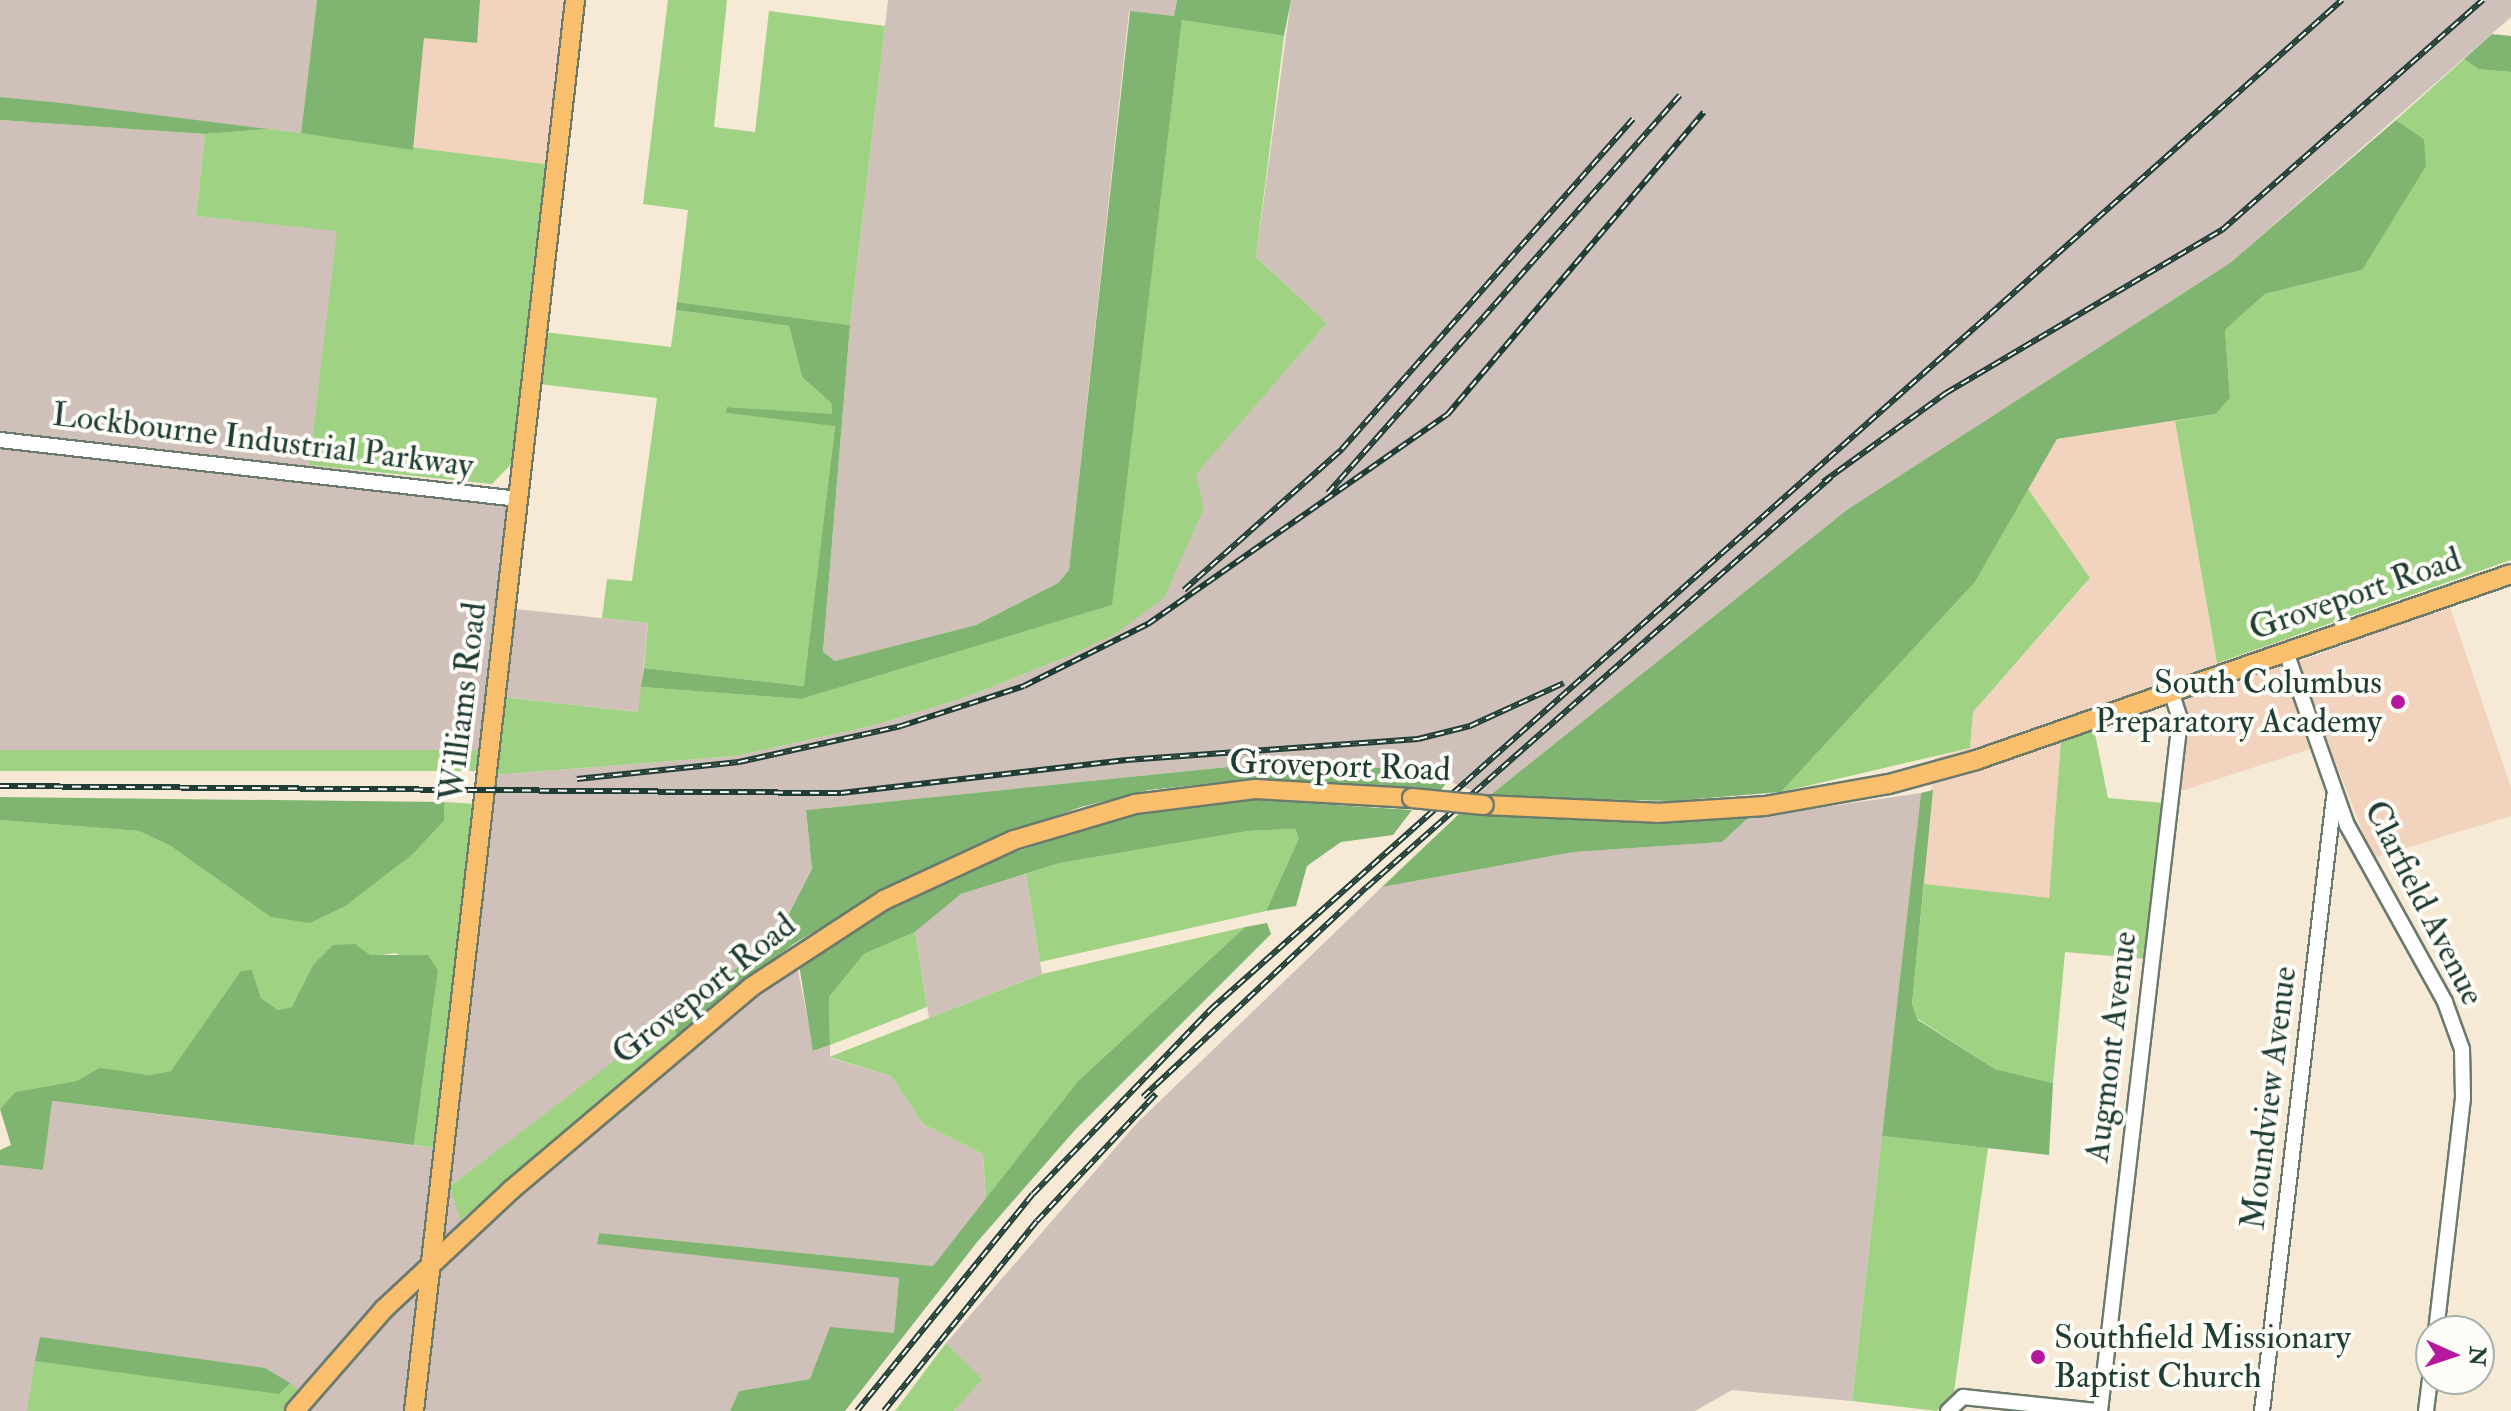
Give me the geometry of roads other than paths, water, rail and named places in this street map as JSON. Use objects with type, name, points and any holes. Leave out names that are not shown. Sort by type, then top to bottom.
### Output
[{"type":"main road","name":"Williams Road","points":[[414,1411],[428,1263],[575,0]]},
{"type":"main road","name":"Groveport Road","points":[[295,1411],[428,1263],[751,987],[843,923],[940,871],[1058,825],[1180,796],[1277,789],[1484,805],[1657,813],[1815,798],[1976,760],[2511,574]]},
{"type":"street","name":"Lockbourne Industrial Parkway","points":[[0,440],[519,499]]},
{"type":"street","name":"Clarfield Avenue","points":[[2286,652],[2334,793],[2368,868],[2445,1002],[2462,1049],[2463,1098],[2438,1315]]},
{"type":"street","name":"Augmont Avenue","points":[[2098,1411],[2180,719],[2171,692]]},
{"type":"street","name":"Moundview Avenue","points":[[2262,1411],[2334,793]]},
{"type":"street","points":[[1952,1406],[1977,1398],[2098,1411]]},
{"type":"railway","points":[[857,1411],[1033,1194],[1211,1009],[2342,0]]},
{"type":"railway","points":[[1823,482],[1946,393],[2222,230],[2483,0]]},
{"type":"railway","points":[[1328,493],[1680,95]]},
{"type":"railway","points":[[577,779],[739,762],[901,726],[1024,686],[1148,624],[1447,415],[1704,112]]},
{"type":"railway","points":[[1184,590],[1342,449],[1633,119]]},
{"type":"railway","points":[[1143,1097],[1367,887],[1831,477]]},
{"type":"railway","points":[[0,786],[841,793],[1126,760],[1418,739],[1470,726],[1564,683]]},
{"type":"railway","points":[[884,1411],[1037,1221],[1156,1094]]},
{"type":"place","name":"South Columbus Preparatory Academy","points":[[2398,702]]},
{"type":"place","name":"Southfield Missionary Baptist Church","points":[[2038,1357]]}]
